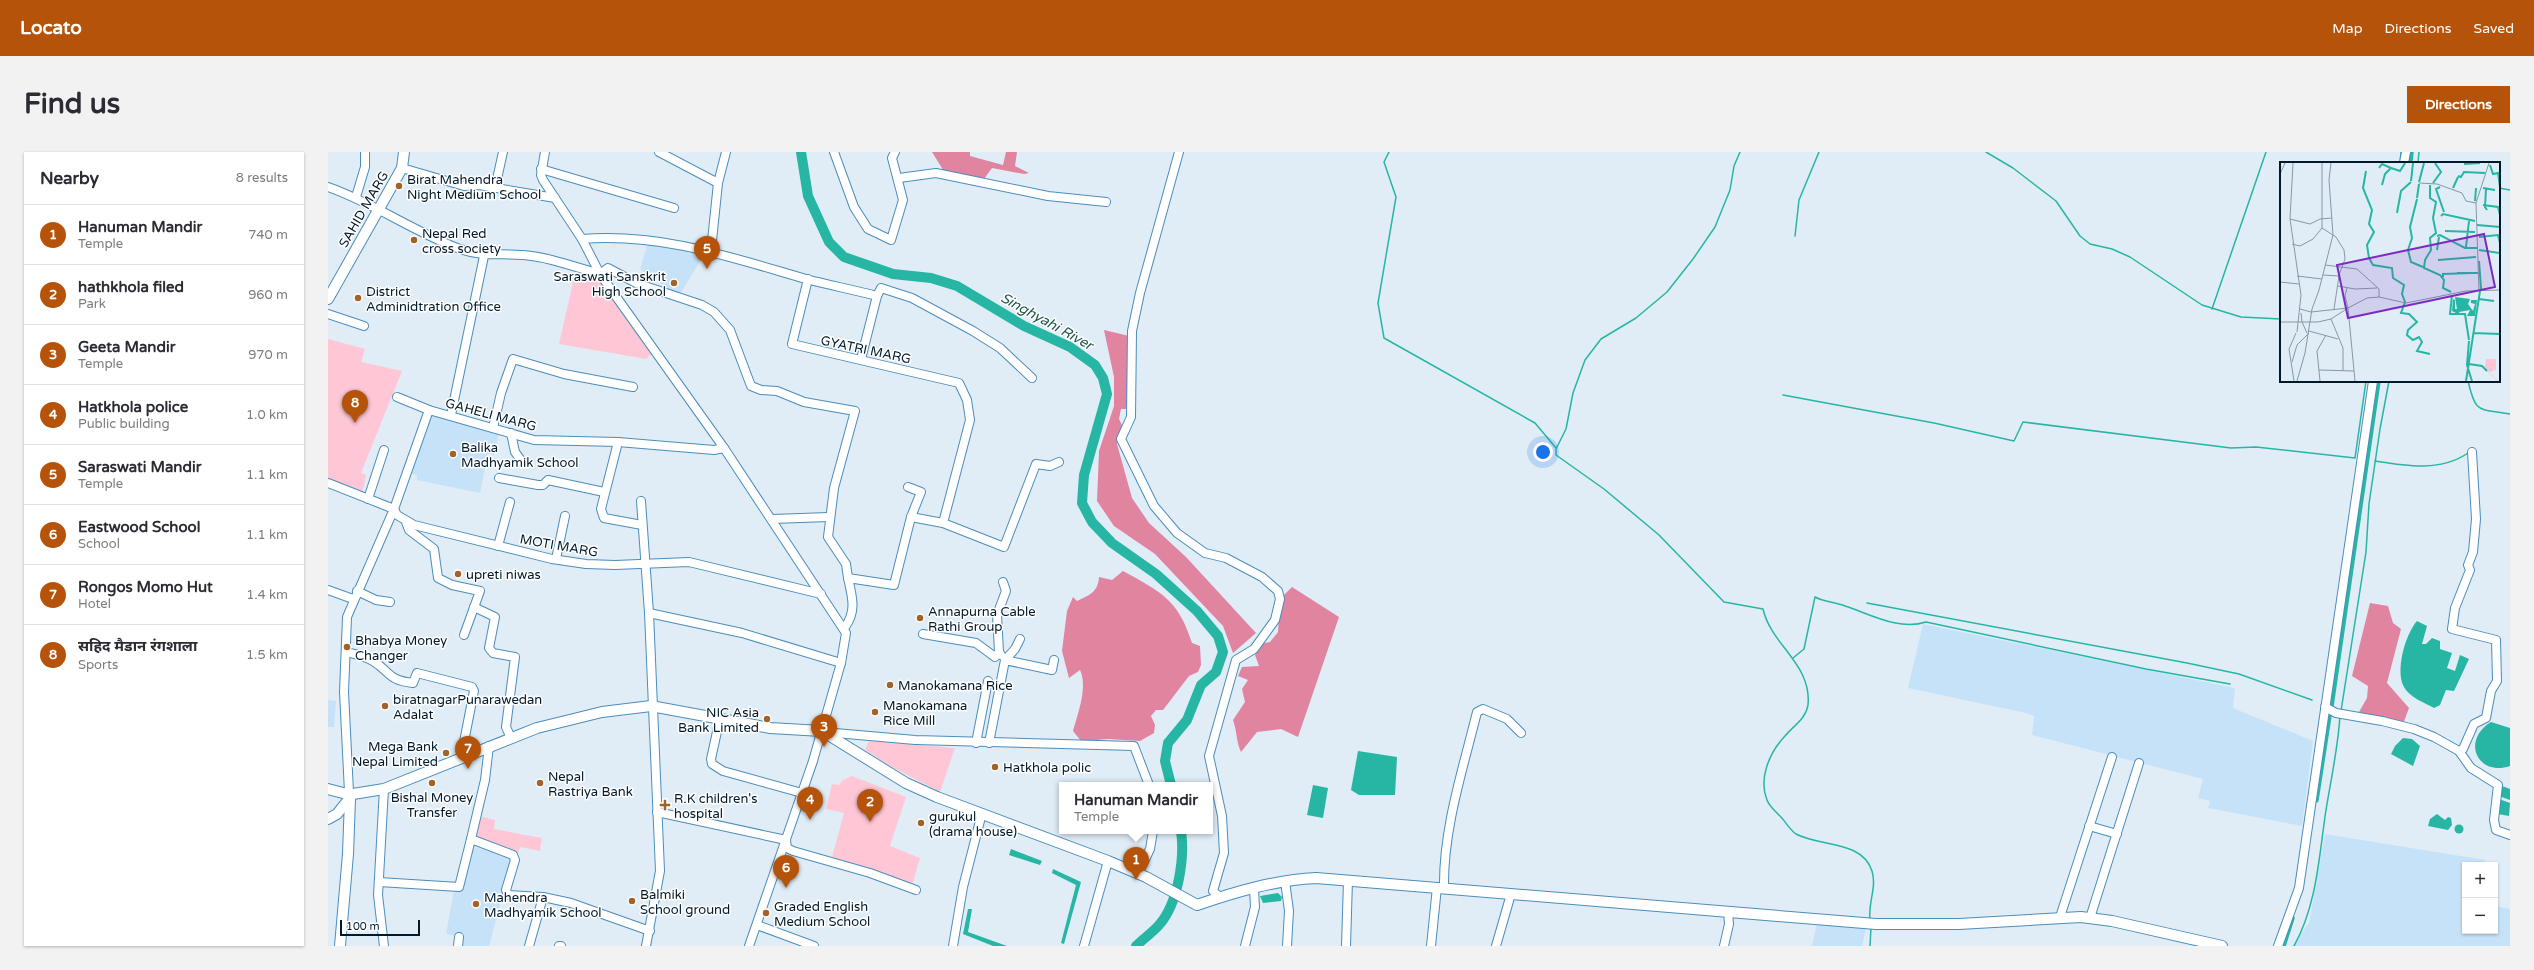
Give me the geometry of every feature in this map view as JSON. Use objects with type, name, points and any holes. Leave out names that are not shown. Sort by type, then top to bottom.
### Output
[{"type":"main road","name":"SAHID MARG","points":[[328,299],[380,210],[402,168],[404,152]]},
{"type":"main road","points":[[328,789],[350,796],[384,789],[446,766],[461,757],[489,746],[549,725],[602,712],[651,706],[770,728],[822,731],[906,783],[936,798],[1108,861],[1142,876],[1197,905],[1220,897],[1285,881],[1316,878],[1876,924],[1958,924],[2060,917],[2090,918],[2112,921],[2222,946]]},
{"type":"main road","points":[[328,819],[337,814],[350,796]]},
{"type":"main road","points":[[340,946],[348,854],[350,796]]},
{"type":"street","points":[[356,197],[364,167],[365,152]]},
{"type":"street","points":[[495,188],[503,152]]},
{"type":"street","points":[[545,152],[541,169],[542,180],[582,239],[600,274],[724,448],[821,594],[845,627],[846,639],[841,663],[822,731],[749,946]]},
{"type":"street","points":[[659,152],[718,182]]},
{"type":"street","points":[[711,250],[718,182],[726,152]]},
{"type":"street","points":[[834,152],[854,207],[868,229],[891,240],[903,200],[899,178],[892,158],[895,152]]},
{"type":"street","points":[[1179,152],[1138,300],[1132,330],[1131,417],[1121,439],[1154,506],[1178,533],[1205,553],[1226,558],[1262,577],[1278,591],[1280,599],[1275,620],[1265,636],[1254,649],[1236,660],[1209,756],[1222,816],[1224,853],[1213,891],[1220,897]]},
{"type":"street","points":[[2404,162],[2406,152]]},
{"type":"street","points":[[402,168],[464,186],[479,185],[554,198]]},
{"type":"street","points":[[541,169],[674,208]]},
{"type":"street","points":[[899,178],[936,173],[1048,196],[1106,202]]},
{"type":"street","points":[[328,186],[356,197],[429,236],[461,249],[484,256],[522,255],[542,258],[600,274]]},
{"type":"street","points":[[582,239],[622,237],[711,250],[808,279],[877,296]]},
{"type":"street","points":[[451,415],[484,256]]},
{"type":"street","points":[[600,274],[608,268],[636,283],[702,305],[714,312],[730,330],[751,386],[761,390],[777,391],[804,402],[855,411],[834,488],[829,517],[828,537],[846,564],[854,603],[852,619],[845,627]]},
{"type":"street","name":"GYATRI MARG","points":[[808,279],[792,344],[801,348],[861,359],[959,383],[967,400],[970,423],[943,523]]},
{"type":"street","points":[[861,359],[877,296],[882,288],[912,298],[973,331],[1000,348],[1032,378]]},
{"type":"street","points":[[328,314],[364,326]]},
{"type":"street","points":[[493,428],[501,393],[513,359],[564,374],[633,387]]},
{"type":"street","points":[[2278,946],[2298,888],[2373,382]]},
{"type":"street","points":[[397,397],[430,410]]},
{"type":"street","name":"GAHELI MARG","points":[[350,796],[344,692],[347,617],[355,595],[394,509],[430,410],[534,440],[618,442],[714,450],[724,448]]},
{"type":"street","points":[[511,433],[515,452],[523,463]]},
{"type":"street","points":[[618,442],[604,492],[601,509],[604,518],[642,525]]},
{"type":"street","points":[[368,499],[384,450]]},
{"type":"street","points":[[2459,751],[2463,749],[2474,724],[2486,718],[2491,691],[2497,681],[2496,640],[2452,629],[2455,608],[2470,570],[2468,565],[2476,533],[2476,480],[2472,452]]},
{"type":"street","points":[[911,517],[943,523],[1004,547],[1036,464],[1050,466],[1059,462]]},
{"type":"street","points":[[499,478],[538,485],[543,484],[548,480],[604,492]]},
{"type":"street","points":[[328,483],[394,509],[397,515],[406,522],[409,530],[434,549],[438,578],[452,585],[480,591],[464,635]]},
{"type":"street","points":[[848,578],[894,585],[911,517],[921,492],[908,487]]},
{"type":"street","points":[[641,501],[644,563],[649,613],[651,706],[660,871],[646,946]]},
{"type":"street","points":[[498,546],[510,502]]},
{"type":"street","points":[[556,560],[565,516]]},
{"type":"street","points":[[772,519],[829,517]]},
{"type":"street","name":"MOTI MARG","points":[[406,522],[556,560],[586,564],[689,562],[821,594]]},
{"type":"street","points":[[997,655],[997,615],[1006,591],[1003,582]]},
{"type":"street","points":[[328,590],[390,602]]},
{"type":"street","points":[[474,607],[494,617],[489,648],[493,652],[515,657],[506,727],[511,738]]},
{"type":"street","points":[[649,613],[742,633],[841,663]]},
{"type":"street","points":[[923,634],[976,643],[1005,660],[1052,670],[1054,660]]},
{"type":"street","points":[[989,744],[1005,660],[1015,649],[1020,639]]},
{"type":"street","points":[[346,652],[374,661],[389,676],[403,682],[413,683],[417,673],[472,687],[474,691],[461,757]]},
{"type":"street","points":[[976,743],[988,681]]},
{"type":"street","points":[[2325,707],[2336,714],[2414,728],[2459,751],[2471,768],[2498,785],[2494,820],[2496,830],[2510,835]]},
{"type":"street","points":[[1431,946],[1450,828],[1477,712],[1483,709],[1507,719],[1522,733]]},
{"type":"street","points":[[720,718],[711,759],[712,764],[723,771],[802,793]]},
{"type":"street","points":[[822,731],[915,740],[989,744],[1134,746],[1148,782]]},
{"type":"street","points":[[379,882],[459,887],[484,780],[489,746]]},
{"type":"street","points":[[2060,917],[2112,757]]},
{"type":"street","points":[[2090,918],[2139,763]]},
{"type":"street","points":[[384,789],[379,882],[384,946]]},
{"type":"street","points":[[657,812],[786,840]]},
{"type":"street","points":[[952,946],[963,887],[982,814]]},
{"type":"street","points":[[2089,826],[2117,834]]},
{"type":"street","points":[[1142,876],[1150,849],[1152,834]]},
{"type":"street","points":[[471,839],[513,855],[515,860],[506,890],[508,895],[543,897],[571,903],[650,931]]},
{"type":"street","points":[[786,840],[787,848],[793,851],[870,873],[916,890]]},
{"type":"street","points":[[1084,946],[1108,861]]},
{"type":"street","points":[[1346,946],[1348,880]]},
{"type":"street","points":[[1285,881],[1289,911],[1287,946]]},
{"type":"street","points":[[1245,946],[1255,907],[1254,889]]},
{"type":"street","points":[[1496,946],[1511,894]]},
{"type":"street","points":[[529,946],[543,897]]},
{"type":"street","points":[[1724,946],[1729,924],[1728,911]]},
{"type":"street","points":[[757,925],[802,944],[814,946]]},
{"type":"street","points":[[458,946],[459,937]]},
{"type":"shaded area","points":[[932,152],[970,152],[970,156],[1003,165],[1006,152],[1017,152],[1015,166],[1029,173],[1024,174],[992,168],[984,179],[945,173]]},
{"type":"shaded area","name":"Saraswati Sanskrit High School","points":[[648,242],[703,252],[702,258],[679,296],[640,269]]},
{"type":"shaded area","points":[[575,273],[591,277],[603,285],[652,353],[646,359],[559,344]]},
{"type":"shaded area","points":[[1104,330],[1129,336],[1128,396],[1126,409],[1121,409],[1119,419],[1122,425],[1117,444],[1132,498],[1149,523],[1186,557],[1256,633],[1233,653],[1223,626],[1155,554],[1114,526],[1097,501],[1099,451],[1114,406],[1114,377]]},
{"type":"shaded area","points":[[328,339],[365,349],[361,362],[402,371],[361,473],[366,475],[362,495],[328,481]]},
{"type":"shaded area","name":"Balika Madhyamik School","points":[[433,415],[499,432],[494,455],[488,454],[480,493],[417,480],[417,475],[410,473]]},
{"type":"shaded area","points":[[1123,571],[1158,591],[1174,606],[1187,628],[1192,643],[1200,646],[1201,665],[1198,672],[1189,676],[1163,710],[1156,710],[1151,716],[1155,725],[1154,733],[1140,741],[1109,739],[1081,741],[1073,731],[1083,692],[1082,677],[1080,670],[1069,678],[1062,651],[1067,611],[1073,597],[1077,601],[1086,597],[1095,590],[1099,577],[1112,580]]},
{"type":"shaded area","points":[[1292,587],[1339,617],[1298,737],[1281,729],[1257,732],[1241,752],[1233,720],[1245,702],[1242,689],[1248,680],[1238,676],[1242,667],[1259,666],[1255,655],[1259,644],[1270,642],[1278,632],[1280,599]]},
{"type":"shaded area","points":[[2370,603],[2388,606],[2393,623],[2401,629],[2387,683],[2409,708],[2403,724],[2359,712],[2367,698],[2368,686],[2352,676]]},
{"type":"shaded area","points":[[2417,621],[2427,626],[2422,644],[2426,644],[2432,638],[2440,641],[2440,649],[2452,653],[2447,668],[2455,671],[2460,655],[2469,659],[2454,691],[2446,690],[2440,705],[2434,708],[2406,691],[2401,680],[2401,663],[2405,644]]},
{"type":"shaded area","points":[[1923,624],[2235,688],[2233,708],[2313,741],[2302,826],[2208,808],[2210,801],[2198,798],[2203,779],[2032,735],[2034,716],[2026,713],[1908,688]]},
{"type":"shaded area","points":[[328,700],[336,701],[334,727],[328,727]]},
{"type":"shaded area","points":[[2491,722],[2510,728],[2510,766],[2498,768],[2489,766],[2482,762],[2477,755],[2475,747],[2477,738],[2482,730]]},
{"type":"shaded area","points":[[2403,738],[2412,739],[2420,746],[2413,766],[2391,754],[2395,746]]},
{"type":"shaded area","points":[[869,741],[955,748],[940,792],[894,768],[865,750]]},
{"type":"shaded area","points":[[1358,751],[1397,757],[1395,795],[1359,795],[1351,790]]},
{"type":"shaded area","points":[[852,776],[906,797],[890,846],[920,858],[912,885],[832,857],[844,813],[826,809],[832,784],[839,785],[843,780]]},
{"type":"shaded area","points":[[1313,785],[1328,788],[1323,818],[1307,815]]},
{"type":"shaded area","points":[[2502,786],[2510,789],[2510,800],[2499,796]]},
{"type":"shaded area","points":[[2499,799],[2510,803],[2509,816],[2498,814]]},
{"type":"shaded area","points":[[2437,814],[2445,820],[2448,817],[2451,818],[2452,825],[2448,830],[2428,826],[2430,819]]},
{"type":"shaded area","points":[[479,816],[495,820],[494,829],[542,838],[540,851],[520,847],[518,855],[474,839]]},
{"type":"shaded area","points":[[2459,824],[2464,829],[2459,834],[2454,829]]},
{"type":"shaded area","points":[[2325,834],[2485,860],[2485,862],[2462,862],[2462,934],[2498,934],[2498,907],[2510,909],[2510,946],[2292,946],[2309,923]]},
{"type":"shaded area","name":"Mahendra Madhyamik School","points":[[472,846],[512,859],[489,946],[461,946],[463,937],[446,934],[454,891],[462,891]]},
{"type":"shaded area","points":[[1011,849],[1042,861],[1040,865],[1009,855]]},
{"type":"shaded area","points":[[1053,869],[1081,882],[1064,944],[1061,943],[1076,885],[1052,873]]},
{"type":"shaded area","points":[[1278,893],[1282,897],[1281,901],[1263,903],[1260,896]]},
{"type":"shaded area","points":[[968,909],[972,909],[968,932],[1007,946],[993,946],[963,934]]},
{"type":"shaded area","points":[[1817,924],[1866,928],[1862,946],[1812,946]]},
{"type":"waterway","name":"Singhyahi River","points":[[801,152],[808,196],[829,242],[844,257],[893,274],[931,278],[957,286],[1024,326],[1070,347],[1095,365],[1103,378],[1107,394],[1084,475],[1082,503],[1092,522],[1112,543],[1156,574],[1197,611],[1218,636],[1223,652],[1216,672],[1201,685],[1187,720],[1168,743],[1165,761],[1170,782]]},
{"type":"waterway","points":[[1389,152],[1384,162],[1396,197],[1378,303],[1384,338],[1535,423],[1556,448]]},
{"type":"waterway","points":[[1740,152],[1734,166],[1730,190],[1715,227],[1693,259],[1667,292],[1636,318],[1601,339],[1585,360],[1573,393],[1566,429],[1556,449],[1556,455],[1604,489],[1659,535],[1724,602],[1763,609],[1767,622],[1798,666],[1808,691],[1808,705],[1805,714],[1788,732],[1770,757],[1764,783],[1767,800],[1771,807],[1796,834],[1850,849],[1867,861],[1872,871],[1874,883],[1870,907],[1870,919]]},
{"type":"waterway","points":[[1795,236],[1799,200],[1819,152]]},
{"type":"waterway","points":[[1986,152],[2013,168],[2056,201],[2080,236],[2090,244],[2112,249],[2130,257],[2202,305],[2241,317],[2280,319]]},
{"type":"waterway","points":[[2212,309],[2266,152]]},
{"type":"waterway","points":[[2400,162],[2401,152]]},
{"type":"waterway","points":[[2410,161],[2411,152]]},
{"type":"waterway","points":[[2418,162],[2419,152]]},
{"type":"waterway","points":[[2500,188],[2510,190]]},
{"type":"waterway","points":[[1783,395],[1934,423],[2014,441],[2023,422],[2231,448],[2256,447],[2355,458],[2366,382]]},
{"type":"waterway","points":[[2331,706],[2378,382]]},
{"type":"waterway","points":[[2341,711],[2366,552],[2369,504],[2389,382]]},
{"type":"waterway","points":[[2468,382],[2473,400],[2476,405],[2485,410],[2510,414]]},
{"type":"waterway","points":[[2375,461],[2411,466],[2435,465],[2458,459],[2468,453]]},
{"type":"waterway","points":[[1793,658],[1804,649],[1815,597],[1895,623],[1916,624],[1926,622],[2146,669],[2230,684]]},
{"type":"waterway","points":[[1867,603],[2239,674],[2312,700]]},
{"type":"waterway","points":[[2316,800],[2330,709]]},
{"type":"waterway","points":[[2294,946],[2308,914],[2316,880],[2336,752],[2340,716]]},
{"type":"waterway","name":"Singhyahi River","points":[[1136,946],[1159,925],[1166,916],[1171,905],[1179,880],[1181,867],[1181,834]]},
{"type":"waterway","points":[[2283,946],[2292,918]]},
{"type":"waterway","points":[[1870,946],[1871,927]]},
{"type":"place","name":"Birat Mahendra Night Medium School","points":[[399,186]]},
{"type":"place","name":"Nepal Red cross society","points":[[414,240]]},
{"type":"place","name":"Saraswati Mandir","points":[[707,269]]},
{"type":"place","name":"Saraswati Sanskrit High School","points":[[674,283]]},
{"type":"place","name":"District Adminidtration Office","points":[[358,298]]},
{"type":"place","name":"सहिद मैडान रंगशाला","points":[[355,423]]},
{"type":"place","name":"Balika Madhyamik School","points":[[453,454]]},
{"type":"place","name":"upreti niwas","points":[[458,574]]},
{"type":"place","name":"Annapurna Cable Rathi Group","points":[[920,618]]},
{"type":"place","name":"Bhabya Money Changer","points":[[347,647]]},
{"type":"place","name":"Manokamana Rice","points":[[890,685]]},
{"type":"place","name":"biratnagarPunarawedan Adalat","points":[[385,706]]},
{"type":"place","name":"Manokamana Rice Mill","points":[[875,712]]},
{"type":"place","name":"NIC Asia Bank Limited","points":[[767,719]]},
{"type":"place","name":"Geeta Mandir","points":[[824,747]]},
{"type":"place","name":"Mega Bank Nepal Limited","points":[[446,753]]},
{"type":"place","name":"Hatkhola polic","points":[[995,767]]},
{"type":"place","name":"Rongos Momo Hut","points":[[468,769]]},
{"type":"place","name":"Bishal Money Transfer","points":[[432,783]]},
{"type":"place","name":"Nepal Rastriya Bank","points":[[540,783]]},
{"type":"place","name":"R.K children's hospital","points":[[665,805]]},
{"type":"place","name":"Hatkhola police","points":[[810,820]]},
{"type":"place","name":"hathkhola filed","points":[[870,822]]},
{"type":"place","name":"gurukul (drama house)","points":[[921,823]]},
{"type":"place","name":"Hanuman Mandir","points":[[1136,880]]},
{"type":"place","name":"Eastwood School","points":[[786,888]]},
{"type":"place","name":"Balmiki School ground","points":[[632,901]]},
{"type":"place","name":"Mahendra Madhyamik School","points":[[476,904]]},
{"type":"place","name":"Graded English Medium School","points":[[766,913]]}]
